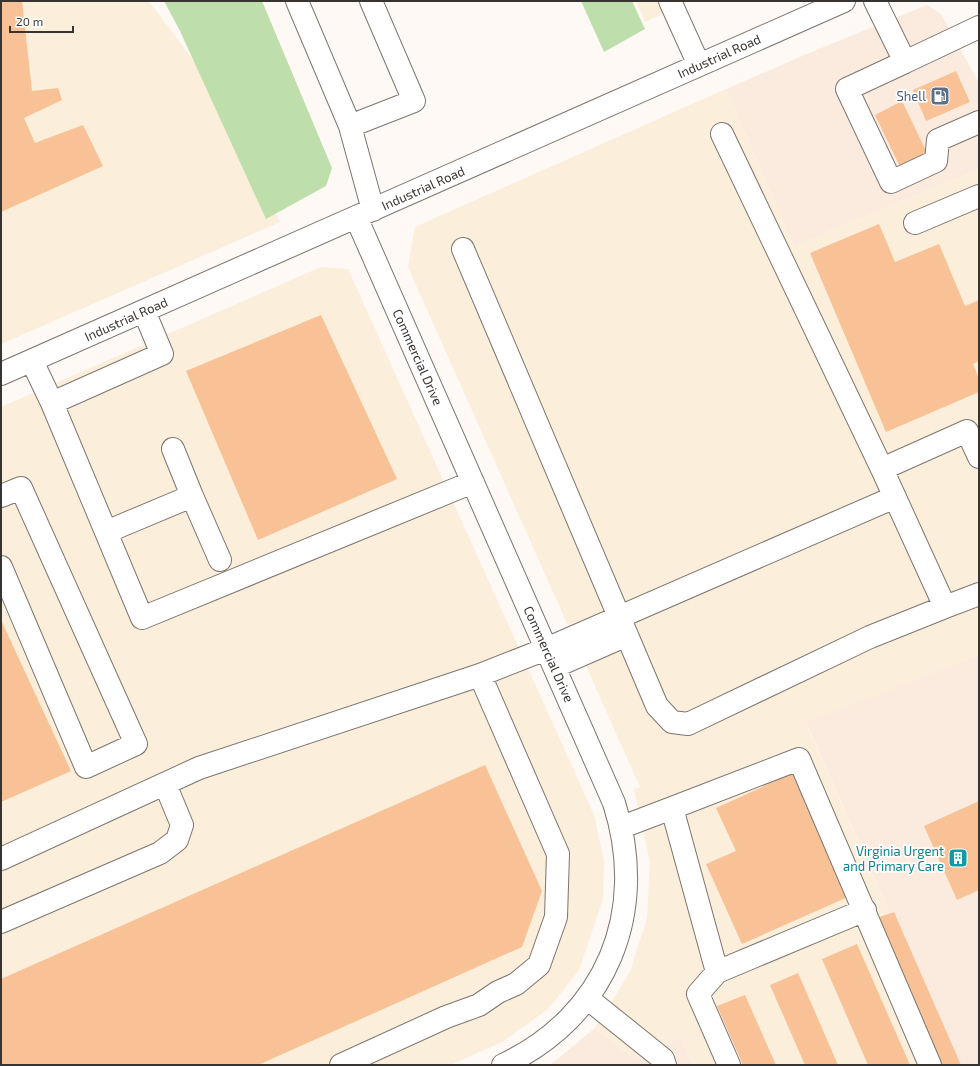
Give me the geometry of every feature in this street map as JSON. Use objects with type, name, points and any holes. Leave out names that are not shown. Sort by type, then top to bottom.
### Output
[{"type":"street","name":"Commercial Drive","points":[[297,1],[350,126],[365,213],[473,482],[614,803],[622,827],[627,859],[628,885],[618,935],[608,963],[587,998],[560,1028],[534,1048],[503,1065]]},
{"type":"street","points":[[350,126],[414,101],[371,1]]},
{"type":"street","points":[[670,1],[699,65]]},
{"type":"street","name":"Industrial Road","points":[[1,374],[844,1]]},
{"type":"street","points":[[875,1],[904,62]]},
{"type":"street","points":[[979,27],[847,89],[891,182],[936,161],[938,140],[979,122]]},
{"type":"street","points":[[722,134],[882,468],[945,607]]},
{"type":"street","points":[[914,223],[978,201]]},
{"type":"street","points":[[464,249],[657,706],[672,722],[688,724],[870,638],[979,594]]},
{"type":"street","points":[[52,403],[162,354],[144,311]]},
{"type":"street","points":[[32,361],[52,403],[142,618],[473,482]]},
{"type":"street","points":[[882,468],[968,431],[979,457]]},
{"type":"street","points":[[173,449],[220,560]]},
{"type":"street","points":[[1,496],[20,488],[136,744],[86,767],[1,567]]},
{"type":"street","points":[[106,532],[192,496]]},
{"type":"street","points":[[1,859],[199,768],[480,676],[550,658],[623,626],[895,497]]},
{"type":"street","points":[[341,1065],[439,1020],[479,1005],[498,992],[516,984],[539,965],[556,917],[558,854],[480,676]]},
{"type":"street","points":[[622,827],[799,759],[865,910],[930,1065]]},
{"type":"street","points":[[1,922],[160,852],[177,840],[182,825],[165,784]]},
{"type":"street","points":[[672,808],[717,972]]},
{"type":"street","points":[[729,1065],[698,994],[717,972],[865,910]]},
{"type":"street","points":[[587,998],[662,1058],[666,1065]]},
{"type":"shaded area","points":[[1,1],[149,1],[225,103],[280,222],[1,344]]},
{"type":"shaded area","points":[[636,1],[691,1],[645,22]]},
{"type":"shaded area","points":[[927,5],[941,14],[979,83],[979,169],[794,246],[726,89],[809,53]]},
{"type":"shaded area","points":[[726,89],[794,246],[979,169],[979,655],[806,723],[956,1065],[693,1065],[680,1038],[633,1058],[595,1028],[630,972],[647,918],[650,862],[634,789],[640,787],[408,267],[415,227]]},
{"type":"shaded area","points":[[321,267],[348,269],[594,815],[604,861],[603,899],[579,970],[549,1008],[504,1041],[450,1065],[1,1065],[1,407]]},
{"type":"shaded area","points":[[979,655],[979,1065],[956,1065],[806,722]]},
{"type":"shaded area","points":[[595,1028],[633,1058],[680,1038],[693,1065],[550,1065]]},
{"type":"green space","points":[[164,1],[262,1],[332,168],[326,186],[266,219],[180,31]]},
{"type":"green space","points":[[581,1],[632,1],[645,29],[604,52]]},
{"type":"building","points":[[1,1],[22,1],[32,91],[58,88],[62,100],[24,118],[35,143],[83,125],[103,166],[1,212]]},
{"type":"building","points":[[956,71],[970,102],[926,121],[913,90]]},
{"type":"building","points":[[902,101],[929,157],[902,171],[875,115]]},
{"type":"building","points":[[879,224],[895,262],[939,244],[965,306],[979,300],[979,361],[973,364],[979,379],[979,392],[886,432],[810,253]]},
{"type":"building","points":[[321,315],[397,479],[258,540],[186,371]]},
{"type":"building","points":[[1,620],[71,771],[1,802]]},
{"type":"building","points":[[485,765],[542,891],[522,947],[258,1065],[1,1065],[1,979]]},
{"type":"building","points":[[795,772],[850,896],[742,944],[706,864],[736,851],[716,808]]},
{"type":"building","name":"Virginia Urgent and Primary Care","points":[[979,801],[979,890],[957,900],[924,826]]},
{"type":"building","points":[[894,912],[961,1065],[939,1065],[874,919]]},
{"type":"building","points":[[857,944],[910,1065],[868,1065],[822,959]]},
{"type":"building","points":[[798,973],[838,1065],[805,1065],[770,985]]},
{"type":"building","points":[[745,995],[776,1065],[743,1065],[717,1006]]},
{"type":"place","name":"Shell","points":[[940,96]]},
{"type":"place","name":"Virginia Urgent and Primary Care","points":[[958,858]]}]
